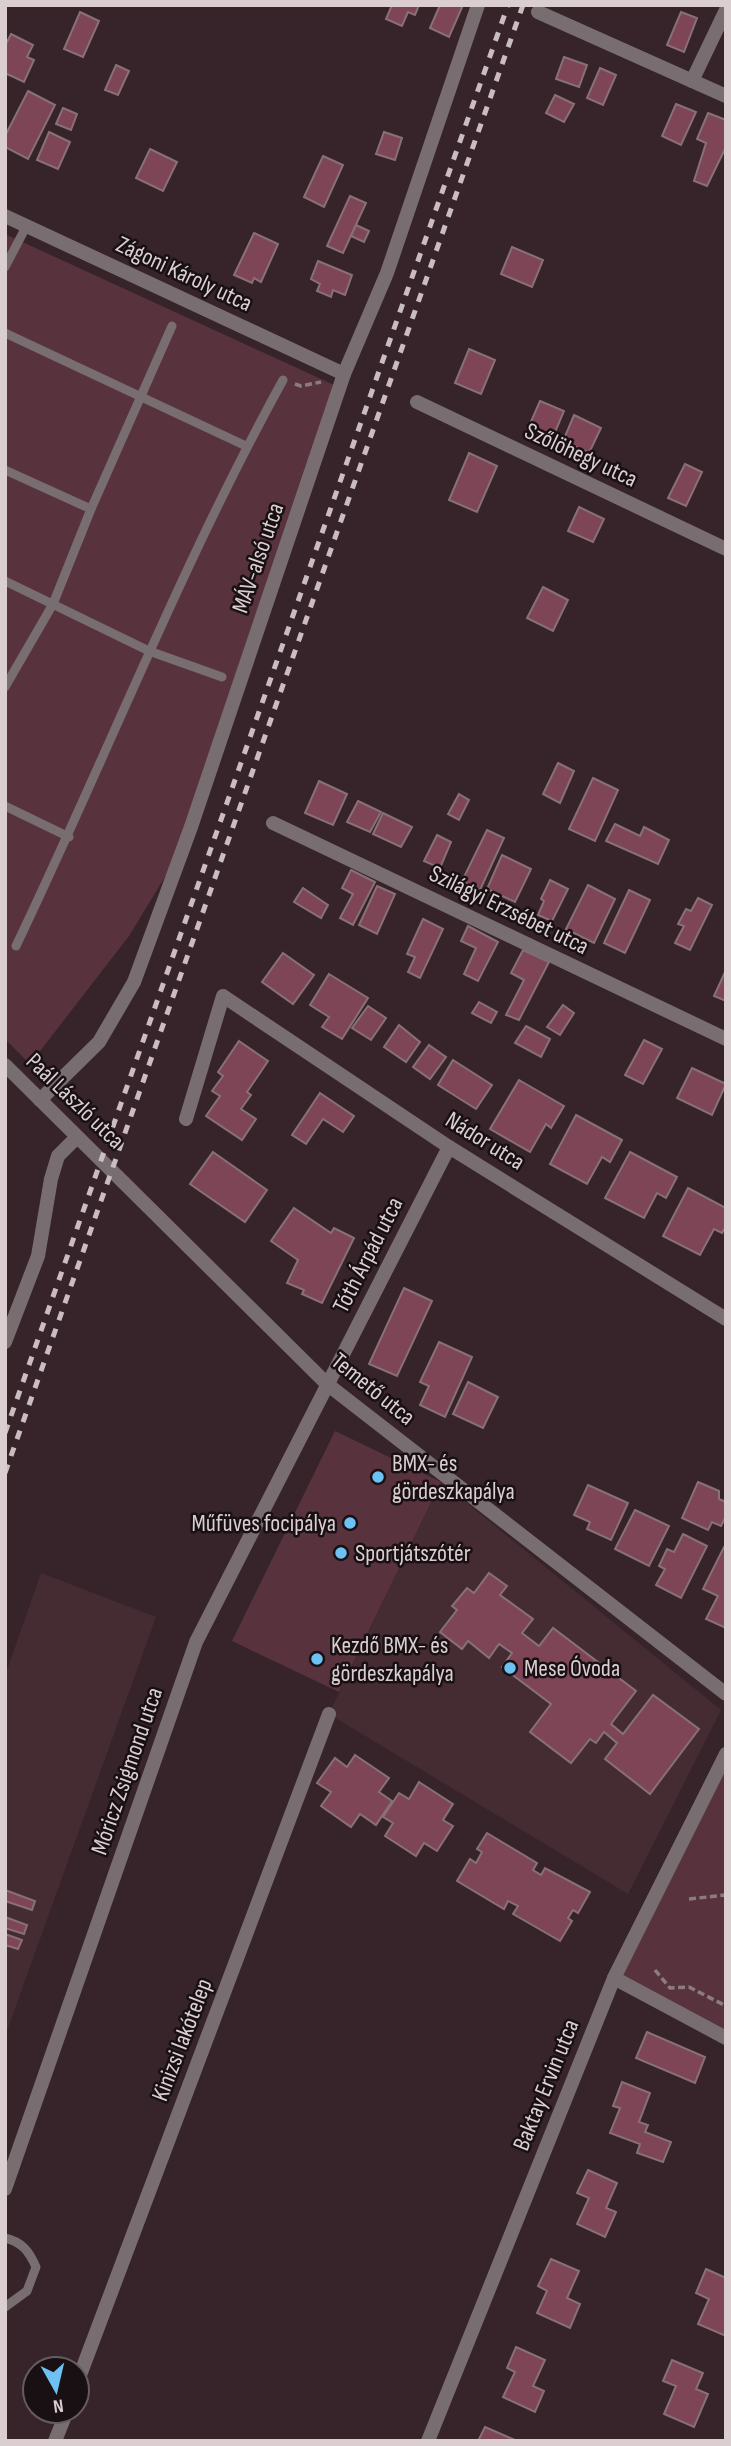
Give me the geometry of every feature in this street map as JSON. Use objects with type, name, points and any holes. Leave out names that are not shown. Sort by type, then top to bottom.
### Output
[{"type":"street","name":"MÁV-alsó utca","points":[[40,1100],[99,1042],[134,982],[191,827],[341,372],[387,273],[478,5]]},
{"type":"street","points":[[692,82],[726,10]]},
{"type":"street","points":[[538,12],[726,96]]},
{"type":"street","name":"Zágoni Károly utca","points":[[5,215],[341,372]]},
{"type":"street","name":"Szőlöhegy utca","points":[[417,402],[726,549]]},
{"type":"street","name":"Szilágyi Erzsébet utca","points":[[273,822],[726,1039]]},
{"type":"street","name":"Nádor utca","points":[[186,1119],[223,996],[449,1147],[726,1319]]},
{"type":"street","name":"Paál László utca","points":[[5,1065],[113,1170]]},
{"type":"street","points":[[5,1342],[38,1256],[51,1179],[58,1156],[78,1137]]},
{"type":"street","name":"Tóth Árpád utca","points":[[327,1384],[449,1147]]},
{"type":"street","name":"Temető utca","points":[[113,1170],[327,1384],[726,1694]]},
{"type":"street","name":"Móricz Zsigmond utca","points":[[5,2189],[197,1642],[327,1384]]},
{"type":"street","name":"Kinizsi lakótelep","points":[[88,2355],[329,1714]]},
{"type":"street","name":"Baktay Ervin utca","points":[[428,2441],[614,1978],[726,1754]]},
{"type":"street","points":[[614,1978],[726,2038]]},
{"type":"lane","points":[[5,267],[27,225]]},
{"type":"lane","points":[[5,687],[53,604],[91,509],[172,326]]},
{"type":"lane","points":[[5,333],[246,446]]},
{"type":"lane","points":[[16,946],[69,837],[149,652],[246,446],[283,380]]},
{"type":"lane","points":[[5,470],[91,509]]},
{"type":"lane","points":[[5,581],[149,652],[222,677]]},
{"type":"lane","points":[[5,806],[69,837]]},
{"type":"lane","points":[[5,2238],[19,2242],[29,2252],[36,2267],[27,2291],[5,2307]]},
{"type":"path","points":[[283,380],[301,386],[324,381],[341,372]]},
{"type":"path","points":[[689,1899],[726,1895]]},
{"type":"path","points":[[655,1970],[670,1988],[689,1987],[726,2006]]},
{"type":"shaded area","points":[[5,234],[334,385],[194,829],[129,936],[30,1064],[5,1039]]},
{"type":"shaded area","name":"Sportjátszótér","points":[[335,1431],[441,1482],[339,1692],[232,1641]]},
{"type":"shaded area","name":"Mese Óvoda","points":[[441,1482],[721,1710],[628,1894],[329,1714]]},
{"type":"shaded area","points":[[41,1573],[156,1617],[5,2036],[5,1676]]},
{"type":"shaded area","points":[[726,1755],[726,2038],[614,1978]]},
{"type":"building","points":[[392,5],[419,5],[415,15],[408,12],[402,26],[386,19]]},
{"type":"building","points":[[440,5],[463,5],[449,37],[430,28]]},
{"type":"building","points":[[80,12],[99,21],[83,57],[64,49]]},
{"type":"building","points":[[681,12],[697,18],[684,52],[667,45]]},
{"type":"building","points":[[11,34],[33,45],[27,57],[34,60],[24,82],[5,73],[5,46]]},
{"type":"building","points":[[564,57],[587,65],[579,87],[556,79]]},
{"type":"building","points":[[116,65],[129,71],[118,95],[105,90]]},
{"type":"building","points":[[600,68],[616,75],[603,105],[587,98]]},
{"type":"building","points":[[28,91],[55,105],[28,159],[5,147],[5,136]]},
{"type":"building","points":[[555,95],[574,104],[564,122],[546,113]]},
{"type":"building","points":[[676,104],[696,112],[681,145],[662,136]]},
{"type":"building","points":[[63,108],[77,114],[71,130],[56,124]]},
{"type":"building","points":[[708,113],[726,120],[726,147],[707,186],[694,181],[706,143],[697,139]]},
{"type":"building","points":[[49,132],[70,142],[58,169],[37,160]]},
{"type":"building","points":[[384,132],[402,138],[395,160],[376,154]]},
{"type":"building","points":[[150,149],[177,162],[163,191],[136,178]]},
{"type":"building","points":[[323,156],[343,165],[324,207],[304,197]]},
{"type":"building","points":[[350,196],[366,203],[343,253],[327,246]]},
{"type":"building","points":[[356,225],[369,231],[364,242],[351,236]]},
{"type":"building","points":[[254,233],[278,244],[261,282],[254,278],[252,283],[234,275]]},
{"type":"building","points":[[512,247],[543,260],[532,287],[501,274]]},
{"type":"building","points":[[318,261],[352,275],[345,295],[333,290],[331,297],[317,291],[320,284],[311,279]]},
{"type":"building","points":[[469,349],[495,360],[481,394],[455,383]]},
{"type":"building","points":[[540,401],[564,411],[550,444],[526,433]]},
{"type":"building","points":[[574,415],[601,428],[589,453],[563,441]]},
{"type":"building","points":[[469,453],[497,466],[477,512],[449,500]]},
{"type":"building","points":[[685,464],[702,472],[686,506],[668,498]]},
{"type":"building","points":[[579,507],[604,519],[593,542],[568,531]]},
{"type":"building","points":[[543,587],[568,600],[553,631],[527,618]]},
{"type":"building","points":[[558,763],[574,771],[560,803],[543,794]]},
{"type":"building","points":[[593,778],[618,790],[595,841],[569,829]]},
{"type":"building","points":[[319,781],[347,794],[333,825],[305,813]]},
{"type":"building","points":[[459,794],[469,800],[459,820],[448,814]]},
{"type":"building","points":[[358,801],[381,812],[370,832],[347,822]]},
{"type":"building","points":[[383,813],[412,827],[401,847],[373,834]]},
{"type":"building","points":[[615,824],[640,836],[644,827],[669,840],[658,864],[606,841]]},
{"type":"building","points":[[487,830],[504,838],[480,890],[462,881]]},
{"type":"building","points":[[437,835],[451,842],[440,868],[424,861]]},
{"type":"building","points":[[502,855],[531,869],[515,902],[487,889]]},
{"type":"building","points":[[351,870],[375,882],[353,925],[340,918],[353,894],[342,888]]},
{"type":"building","points":[[550,880],[568,889],[552,921],[538,915],[544,901],[541,899]]},
{"type":"building","points":[[588,885],[615,899],[594,943],[566,929]]},
{"type":"building","points":[[377,886],[395,894],[377,934],[359,925]]},
{"type":"building","points":[[303,888],[328,905],[321,918],[294,902]]},
{"type":"building","points":[[629,890],[650,900],[625,953],[604,943]]},
{"type":"building","points":[[698,898],[712,905],[690,950],[675,943],[684,926],[678,924],[686,909],[691,911]]},
{"type":"building","points":[[423,919],[443,929],[420,978],[408,972],[415,957],[407,954]]},
{"type":"building","points":[[468,926],[498,942],[478,981],[464,974],[476,948],[461,941]]},
{"type":"building","points":[[523,950],[549,962],[519,1020],[506,1015],[524,980],[511,973]]},
{"type":"building","points":[[283,953],[314,975],[293,1004],[262,982]]},
{"type":"building","points":[[726,970],[726,1001],[714,996]]},
{"type":"building","points":[[329,974],[368,998],[342,1039],[322,1027],[329,1017],[310,1005]]},
{"type":"building","points":[[479,1002],[497,1012],[491,1023],[472,1013]]},
{"type":"building","points":[[563,1005],[574,1013],[560,1035],[547,1027]]},
{"type":"building","points":[[368,1006],[386,1018],[371,1040],[352,1028]]},
{"type":"building","points":[[399,1025],[420,1042],[406,1062],[384,1047]]},
{"type":"building","points":[[526,1026],[550,1039],[541,1057],[515,1043]]},
{"type":"building","points":[[644,1040],[662,1049],[643,1084],[625,1075]]},
{"type":"building","points":[[239,1041],[268,1061],[247,1092],[251,1095],[241,1109],[256,1119],[242,1140],[206,1116],[220,1096],[212,1091],[223,1076],[218,1072]]},
{"type":"building","points":[[429,1045],[446,1057],[430,1079],[413,1067]]},
{"type":"building","points":[[453,1060],[492,1085],[476,1109],[438,1085]]},
{"type":"building","points":[[692,1068],[726,1084],[712,1115],[677,1098]]},
{"type":"building","points":[[519,1080],[564,1106],[551,1128],[546,1124],[530,1152],[490,1129]]},
{"type":"building","points":[[320,1093],[354,1116],[343,1132],[323,1119],[306,1144],[292,1135]]},
{"type":"building","points":[[576,1115],[622,1140],[610,1162],[602,1157],[587,1184],[550,1164]]},
{"type":"building","points":[[213,1152],[267,1190],[245,1222],[190,1184]]},
{"type":"building","points":[[630,1152],[677,1177],[666,1198],[657,1193],[644,1218],[605,1198]]},
{"type":"building","points":[[688,1188],[726,1208],[726,1226],[722,1233],[714,1229],[700,1255],[663,1236]]},
{"type":"building","points":[[294,1208],[331,1233],[334,1228],[354,1238],[322,1303],[302,1294],[304,1290],[287,1283],[298,1260],[271,1241]]},
{"type":"building","points":[[404,1288],[432,1301],[397,1376],[369,1364]]},
{"type":"building","points":[[439,1342],[472,1357],[445,1417],[420,1405],[429,1386],[420,1382]]},
{"type":"building","points":[[468,1382],[498,1397],[483,1428],[453,1414]]},
{"type":"building","points":[[698,1482],[719,1491],[719,1499],[726,1502],[726,1516],[721,1526],[712,1522],[708,1530],[682,1518]]},
{"type":"building","points":[[588,1485],[628,1503],[611,1540],[587,1529],[590,1522],[574,1515]]},
{"type":"building","points":[[635,1510],[669,1526],[649,1566],[615,1549]]},
{"type":"building","points":[[683,1534],[707,1546],[681,1598],[656,1585],[665,1569],[659,1566],[667,1549],[674,1552]]},
{"type":"building","points":[[724,1547],[726,1628],[706,1619],[718,1596],[703,1589]]},
{"type":"building","points":[[489,1573],[507,1586],[500,1595],[533,1619],[522,1633],[539,1646],[553,1628],[636,1691],[611,1724],[623,1734],[653,1695],[699,1729],[650,1794],[605,1759],[617,1743],[604,1732],[596,1743],[590,1739],[571,1763],[530,1732],[551,1704],[502,1667],[512,1653],[499,1644],[489,1658],[468,1641],[462,1649],[440,1632],[457,1610],[452,1606],[467,1588],[474,1593]]},
{"type":"building","points":[[355,1755],[389,1778],[379,1792],[392,1801],[376,1825],[360,1814],[351,1827],[321,1806],[331,1792],[317,1783],[335,1758],[347,1767]]},
{"type":"building","points":[[419,1782],[453,1804],[443,1820],[453,1826],[437,1851],[424,1843],[416,1856],[385,1836],[393,1823],[383,1817],[399,1793],[409,1799]]},
{"type":"building","points":[[487,1833],[537,1863],[533,1870],[541,1875],[545,1868],[590,1892],[578,1913],[573,1910],[568,1918],[572,1921],[560,1941],[513,1914],[518,1906],[508,1901],[504,1909],[457,1881],[470,1859],[476,1863],[482,1852],[477,1849]]},
{"type":"building","points":[[5,1890],[35,1901],[32,1910],[5,1901]]},
{"type":"building","points":[[5,1917],[27,1925],[24,1934],[5,1928]]},
{"type":"building","points":[[5,1934],[22,1940],[18,1949],[5,1945]]},
{"type":"building","points":[[647,2032],[705,2057],[695,2083],[636,2058]]},
{"type":"building","points":[[622,2082],[650,2093],[639,2122],[648,2125],[645,2132],[671,2142],[663,2162],[637,2153],[640,2144],[610,2133],[620,2108],[613,2106]]},
{"type":"building","points":[[588,2170],[617,2183],[606,2208],[616,2212],[605,2237],[577,2224],[589,2198],[577,2193]]},
{"type":"building","points":[[551,2259],[579,2271],[567,2298],[580,2304],[570,2328],[537,2313],[547,2291],[538,2286]]},
{"type":"building","points":[[706,2269],[726,2278],[726,2336],[698,2324],[709,2299],[696,2293]]},
{"type":"building","points":[[516,2347],[545,2360],[533,2386],[544,2391],[535,2412],[503,2397],[515,2372],[507,2368]]},
{"type":"building","points":[[672,2360],[703,2373],[696,2389],[708,2394],[694,2427],[664,2414],[676,2386],[663,2381]]},
{"type":"building","points":[[485,2427],[515,2440],[515,2441],[478,2441]]},
{"type":"railway","points":[[5,1433],[508,5]]},
{"type":"railway","points":[[5,1473],[523,5]]},
{"type":"place","name":"BMX- és gördeszkapálya","points":[[378,1477]]},
{"type":"place","name":"Műfüves focipálya","points":[[350,1523]]},
{"type":"place","name":"Sportjátszótér","points":[[341,1553]]},
{"type":"place","name":"Kezdő BMX- és gördeszkapálya","points":[[317,1659]]},
{"type":"place","name":"Mese Óvoda","points":[[510,1668]]}]
